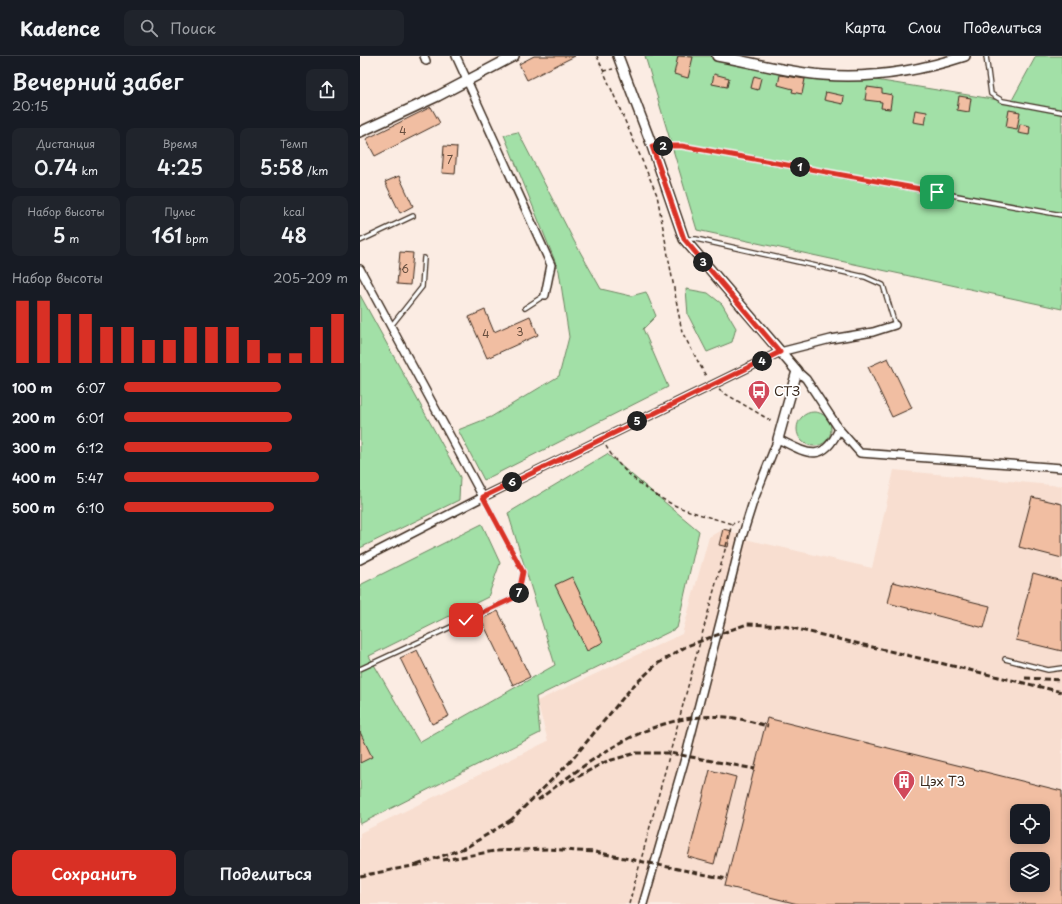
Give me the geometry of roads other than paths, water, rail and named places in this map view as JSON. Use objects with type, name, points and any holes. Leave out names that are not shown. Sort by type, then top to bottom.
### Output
[{"type":"street","points":[[456,56],[468,80]]},
{"type":"street","points":[[360,132],[514,56]]},
{"type":"street","points":[[618,56],[652,146],[684,239],[780,352],[806,379],[839,429],[860,453],[1062,468]]},
{"type":"street","points":[[717,56],[821,75],[851,77],[898,73],[965,56]]},
{"type":"street","points":[[360,269],[483,497]]},
{"type":"street","points":[[360,560],[602,438],[780,352],[831,339],[873,332],[895,325]]},
{"type":"street","points":[[643,904],[686,755],[744,530],[753,502],[778,439],[797,371]]},
{"type":"street","points":[[778,439],[806,453],[825,451],[833,442],[839,429]]},
{"type":"lane","points":[[986,56],[991,94],[1003,101],[1062,112]]},
{"type":"lane","points":[[468,80],[551,265],[545,295],[525,308]]},
{"type":"lane","points":[[652,146],[682,146],[1062,215]]},
{"type":"lane","points":[[360,241],[413,216]]},
{"type":"lane","points":[[684,239],[696,239],[865,277],[883,285],[895,325]]},
{"type":"lane","points":[[391,326],[422,287],[424,258]]},
{"type":"lane","points":[[360,669],[518,596],[523,572],[483,497]]},
{"type":"lane","points":[[1005,659],[1048,670],[1062,668]]},
{"type":"railway","points":[[510,821],[570,762],[632,687],[657,664],[687,646],[747,624],[784,626],[1062,692]]},
{"type":"railway","points":[[1025,678],[1062,680]]},
{"type":"railway","points":[[538,800],[580,768],[625,740],[648,730],[673,722],[699,717],[726,717],[742,719],[768,726]]},
{"type":"railway","points":[[570,781],[605,762],[636,753],[670,753],[755,769]]},
{"type":"railway","points":[[417,865],[467,847],[514,818]]},
{"type":"railway","points":[[443,860],[495,851],[547,849],[595,852],[727,879]]},
{"type":"railway","points":[[360,876],[423,864]]},
{"type":"place","name":"СТЗ","points":[[759,410]]},
{"type":"place","name":"Цэх Т3","points":[[904,800]]}]
